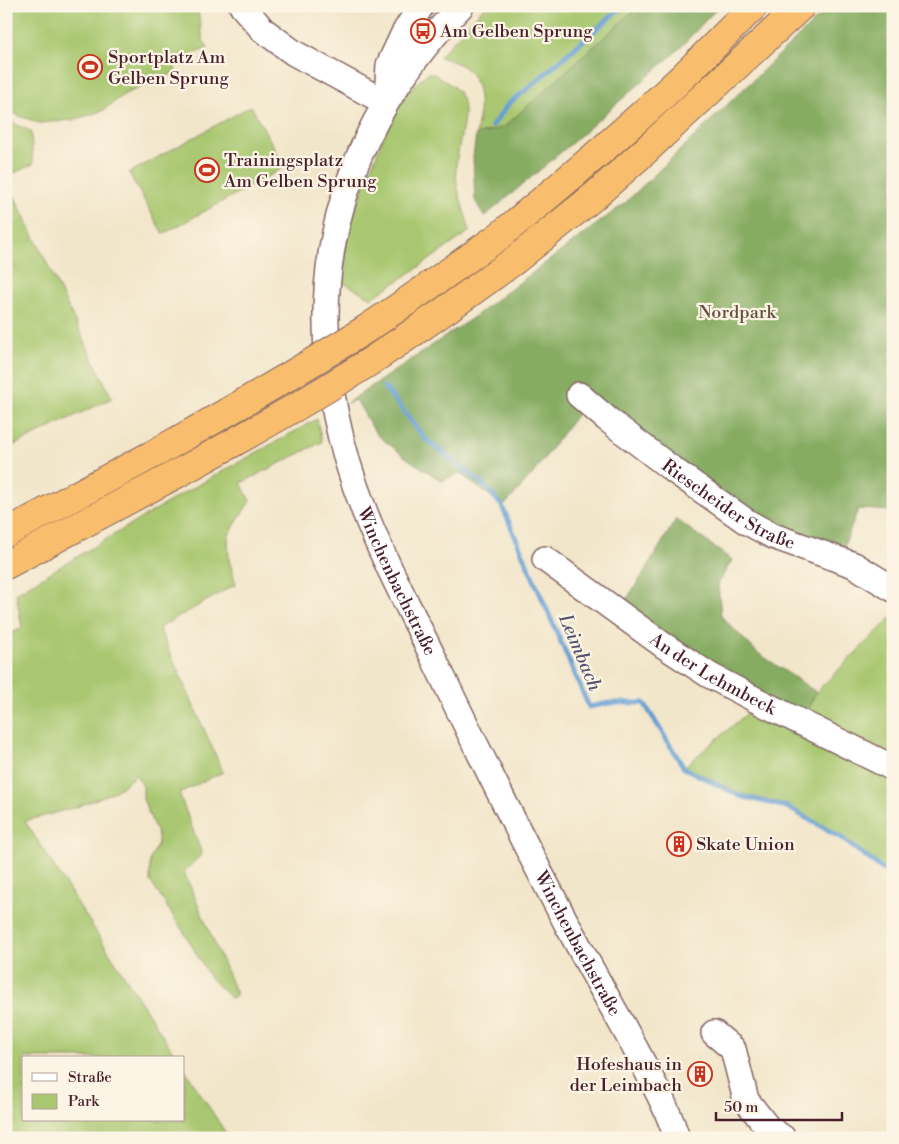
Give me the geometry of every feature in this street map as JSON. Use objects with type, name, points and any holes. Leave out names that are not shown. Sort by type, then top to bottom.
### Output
[{"type":"highway","points":[[6,533],[264,392],[364,330],[432,284],[498,237],[581,168],[675,84],[754,6]]},
{"type":"highway","points":[[6,565],[267,424],[373,359],[447,310],[515,260],[592,198],[801,6]]},
{"type":"street","points":[[242,6],[263,30],[294,53],[379,99],[396,87],[388,81],[389,65],[404,33],[421,6]]},
{"type":"street","name":"Winchenbachstraße","points":[[461,6],[424,48],[396,87],[375,122],[342,203],[332,242],[328,269],[326,335],[331,389],[338,427],[364,510],[387,560],[530,856],[599,984],[629,1035],[670,1115],[677,1138]]},
{"type":"street","name":"Riescheider Straße","points":[[579,395],[672,469],[747,522],[773,536],[854,565],[893,589]]},
{"type":"street","name":"An der Lehmbeck","points":[[545,559],[709,675],[893,768]]},
{"type":"street","points":[[714,1032],[733,1049],[746,1100],[768,1128],[783,1138]]},
{"type":"green space","name":"Sportplatz Am Gelben Sprung","points":[[6,6],[197,6],[203,40],[208,48],[173,62],[176,72],[125,94],[102,111],[73,120],[39,123],[6,111]]},
{"type":"green space","points":[[485,6],[639,6],[504,127],[476,135],[479,118],[479,99],[475,82],[465,68],[439,57]]},
{"type":"green space","points":[[639,6],[719,6],[677,51],[484,217],[475,200],[473,157],[476,135],[504,127]]},
{"type":"green space","name":"Nordpark","points":[[830,6],[893,6],[893,511],[858,509],[841,554],[788,533],[582,407],[532,475],[504,506],[459,473],[442,481],[408,459],[376,434],[356,400],[347,403],[471,319],[625,203]]},
{"type":"green space","points":[[427,73],[432,73],[451,85],[462,98],[464,119],[456,174],[470,231],[372,298],[342,282],[345,249],[351,222],[393,114],[407,93]]},
{"type":"green space","name":"Trainingsplatz Am Gelben Sprung","points":[[251,106],[285,167],[163,234],[129,173]]},
{"type":"green space","points":[[6,120],[31,131],[33,164],[6,177]]},
{"type":"green space","points":[[12,191],[112,398],[6,449],[6,194]]},
{"type":"green space","points":[[317,419],[322,442],[241,483],[250,501],[228,536],[229,560],[236,584],[159,628],[223,772],[179,793],[202,854],[184,872],[237,996],[230,998],[210,978],[185,934],[150,881],[150,860],[158,843],[158,836],[143,799],[143,786],[136,775],[116,791],[77,807],[25,821],[176,1056],[22,1056],[22,1122],[185,1122],[185,1070],[229,1138],[6,1138],[6,617],[12,633],[22,628],[16,593],[182,494]]},
{"type":"green space","points":[[676,519],[732,560],[718,584],[721,616],[758,653],[816,692],[804,717],[717,674],[624,603]]},
{"type":"green space","points":[[893,616],[893,754],[804,717],[816,692]]},
{"type":"green space","points":[[757,705],[893,773],[893,875],[841,835],[786,804],[741,794],[685,766]]},
{"type":"waterway","name":"Leimbach","points":[[492,126],[509,103],[623,6]]},
{"type":"waterway","name":"Leimbach","points":[[384,387],[424,438],[485,486],[502,506],[589,707],[609,703],[644,703],[684,768],[740,796],[787,807],[840,837],[893,877]]},
{"type":"place","name":"Am Gelben Sprung","points":[[423,31]]},
{"type":"place","name":"Sportplatz Am Gelben Sprung","points":[[90,67]]},
{"type":"place","name":"Trainingsplatz Am Gelben Sprung","points":[[207,170]]},
{"type":"place","name":"Skate Union","points":[[679,844]]},
{"type":"place","name":"Hofeshaus in der Leimbach","points":[[700,1074]]}]
